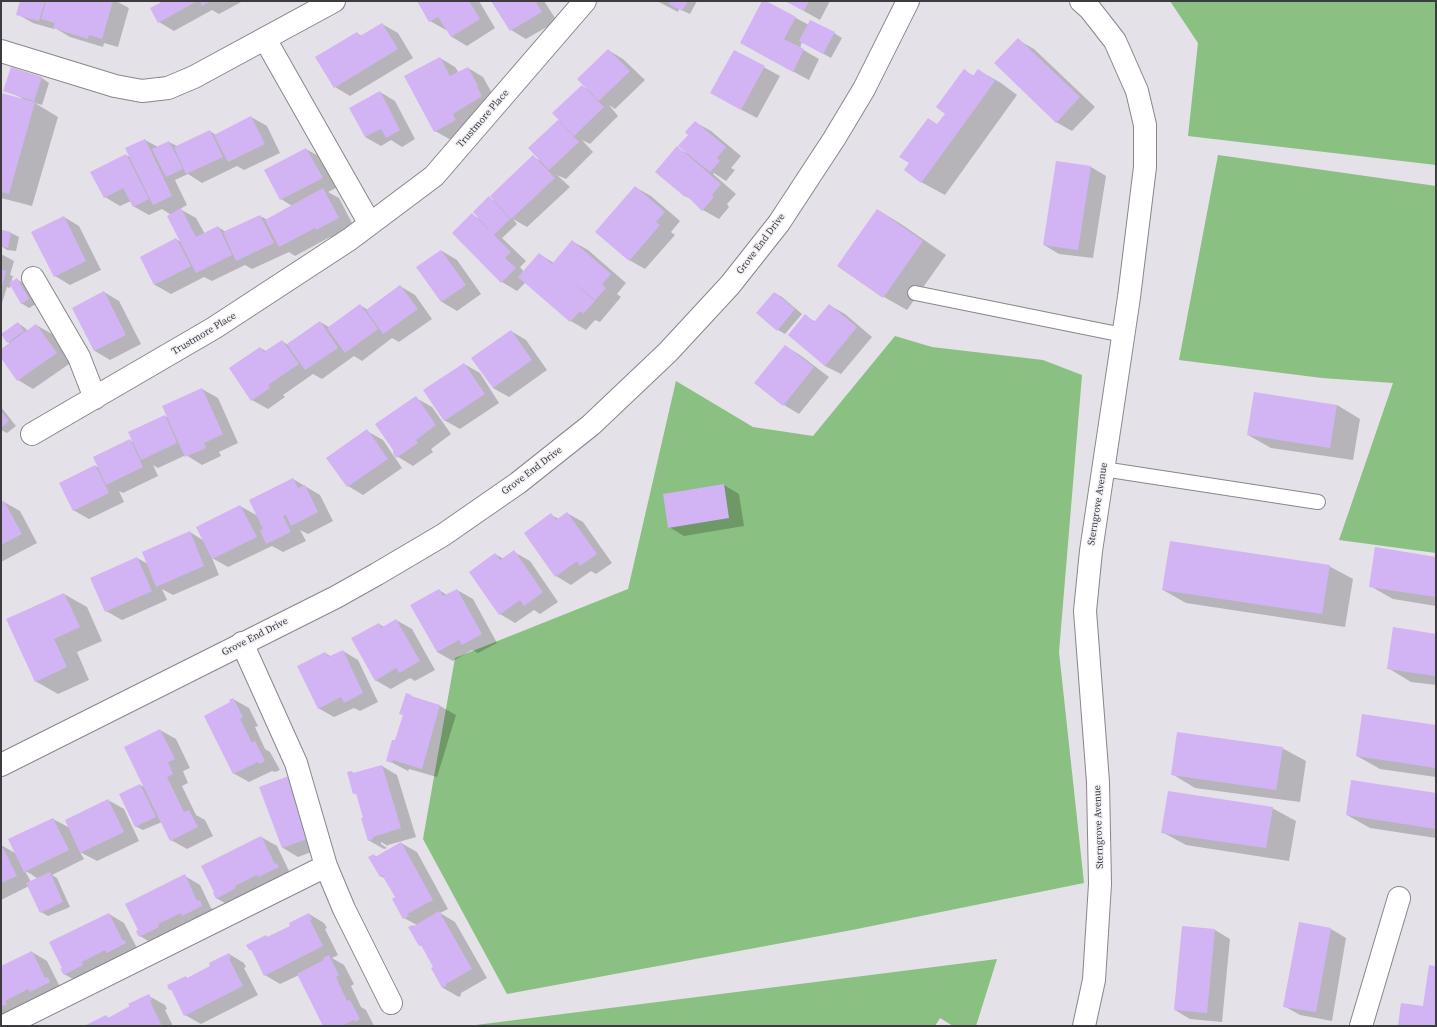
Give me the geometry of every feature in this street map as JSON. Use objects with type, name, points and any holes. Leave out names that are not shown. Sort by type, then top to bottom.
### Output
[{"type":"street","points":[[1,52],[115,86],[142,91],[168,88],[194,78],[334,1]]},
{"type":"street","name":"Trustmore Place","points":[[32,434],[214,328],[350,239],[434,176],[585,1]]},
{"type":"street","name":"Grove End Drive","points":[[1,766],[377,574],[443,535],[518,483],[591,425],[668,352],[730,285],[779,223],[834,139],[864,89],[908,1]]},
{"type":"street","name":"Sterngrove Avenue","points":[[1081,1],[1090,8],[1115,41],[1137,91],[1145,125],[1145,167],[1123,335],[1091,551],[1085,611],[1098,782],[1100,884],[1094,980],[1084,1026]]},
{"type":"street","points":[[265,39],[370,224]]},
{"type":"street","points":[[33,278],[79,357],[95,398]]},
{"type":"street","points":[[242,643],[296,763],[326,866],[344,909],[391,1003]]},
{"type":"street","points":[[4,1026],[326,866]]},
{"type":"street","points":[[1361,1026],[1399,898]]},
{"type":"lane","points":[[915,293],[1123,335]]},
{"type":"lane","points":[[1103,469],[1318,502]]},
{"type":"green space","points":[[1170,1],[1436,1],[1436,165],[1188,136],[1198,43]]},
{"type":"green space","points":[[1218,155],[1436,186],[1436,553],[1339,540],[1393,383],[1322,378],[1179,360]]},
{"type":"green space","points":[[895,336],[932,347],[1043,360],[1082,375],[1059,652],[1084,883],[852,930],[507,994],[423,839],[455,658],[628,589],[676,381],[753,427],[813,436]]},
{"type":"green space","points":[[997,959],[976,1026],[953,1026],[940,1018],[935,1026],[468,1026]]},
{"type":"building","points":[[20,1],[45,1],[39,21],[16,15]]},
{"type":"building","points":[[46,1],[113,1],[102,39],[89,35],[88,39],[53,28],[55,23],[41,19]]},
{"type":"building","points":[[159,1],[197,1],[158,23],[150,8],[160,3]]},
{"type":"building","points":[[200,1],[211,1],[202,6]]},
{"type":"building","points":[[417,1],[469,1],[480,19],[451,37],[438,17],[429,22]]},
{"type":"building","points":[[491,1],[535,1],[542,12],[510,31]]},
{"type":"building","points":[[671,1],[688,1],[682,11],[669,4]]},
{"type":"building","points":[[762,1],[766,1],[796,17],[784,39],[804,49],[793,72],[740,43]]},
{"type":"building","points":[[785,1],[809,1],[804,11]]},
{"type":"building","points":[[810,20],[835,32],[823,54],[799,41]]},
{"type":"building","points":[[382,23],[398,49],[334,88],[315,57],[357,32],[360,36]]},
{"type":"building","points":[[1018,38],[1080,97],[1056,123],[994,63]]},
{"type":"building","points":[[608,49],[630,71],[599,101],[577,79]]},
{"type":"building","points":[[734,50],[765,66],[741,110],[710,93]]},
{"type":"building","points":[[440,57],[450,76],[468,67],[482,96],[453,114],[456,120],[434,132],[404,76]]},
{"type":"building","points":[[11,67],[42,77],[34,101],[3,91]]},
{"type":"building","points":[[964,69],[973,76],[978,69],[995,81],[921,183],[904,170],[909,163],[899,157],[928,118],[937,124],[945,114],[936,107]]},
{"type":"building","points":[[582,85],[604,107],[574,136],[552,113]]},
{"type":"building","points":[[380,91],[400,130],[386,138],[381,129],[365,137],[349,108]]},
{"type":"building","points":[[1,93],[35,102],[9,194],[1,192]]},
{"type":"building","points":[[251,116],[265,144],[228,162],[214,135]]},
{"type":"building","points":[[558,120],[579,142],[549,170],[528,148]]},
{"type":"building","points":[[695,121],[726,147],[717,158],[720,161],[710,172],[678,146],[688,135],[685,132]]},
{"type":"building","points":[[210,130],[223,157],[186,174],[174,147]]},
{"type":"building","points":[[145,139],[172,196],[153,205],[125,148]]},
{"type":"building","points":[[169,141],[183,169],[166,177],[152,149]]},
{"type":"building","points":[[677,146],[721,184],[712,195],[714,197],[702,211],[686,195],[685,197],[655,172]]},
{"type":"building","points":[[306,148],[323,178],[280,200],[264,170]]},
{"type":"building","points":[[126,154],[149,199],[133,207],[123,188],[104,198],[90,172]]},
{"type":"building","points":[[533,155],[555,178],[511,219],[490,196]]},
{"type":"building","points":[[1056,161],[1091,166],[1078,250],[1043,245]]},
{"type":"building","points":[[635,186],[665,212],[656,222],[660,225],[629,261],[595,232]]},
{"type":"building","points":[[323,188],[339,218],[316,230],[315,228],[279,247],[265,220]]},
{"type":"building","points":[[489,196],[510,219],[494,235],[511,252],[505,258],[516,268],[501,283],[452,233],[472,213],[492,233],[473,212]]},
{"type":"building","points":[[181,208],[196,237],[218,226],[232,255],[196,273],[167,216]]},
{"type":"building","points":[[877,209],[923,241],[883,298],[837,266]]},
{"type":"building","points":[[260,215],[274,243],[236,261],[223,232]]},
{"type":"building","points":[[64,216],[86,261],[54,277],[31,232]]},
{"type":"building","points":[[2,230],[11,232],[8,248],[1,246]]},
{"type":"building","points":[[176,238],[191,266],[154,285],[140,257]]},
{"type":"building","points":[[572,240],[611,274],[602,284],[606,288],[595,300],[559,270],[595,301],[583,314],[580,311],[570,322],[518,277],[539,253],[552,264]]},
{"type":"building","points":[[441,250],[466,285],[441,302],[416,267]]},
{"type":"building","points":[[1,269],[6,271],[2,287],[1,287]]},
{"type":"building","points":[[17,278],[29,299],[21,304],[9,283]]},
{"type":"building","points":[[400,285],[418,309],[383,334],[366,310]]},
{"type":"building","points":[[104,291],[126,335],[94,351],[72,308]]},
{"type":"building","points":[[774,292],[795,309],[777,331],[756,313]]},
{"type":"building","points":[[360,304],[378,329],[345,353],[327,328]]},
{"type":"building","points":[[829,304],[857,327],[825,366],[788,335],[805,314],[814,322]]},
{"type":"building","points":[[320,321],[338,348],[305,370],[287,344]]},
{"type":"building","points":[[18,322],[24,331],[7,343],[1,334]]},
{"type":"building","points":[[36,324],[57,353],[17,381],[1,358],[1,349]]},
{"type":"building","points":[[511,330],[532,360],[493,388],[471,358]]},
{"type":"building","points":[[282,340],[299,364],[268,385],[270,388],[251,401],[229,368],[260,347],[264,352]]},
{"type":"building","points":[[785,345],[814,367],[783,406],[754,383]]},
{"type":"building","points":[[464,363],[485,394],[444,421],[423,390]]},
{"type":"building","points":[[202,388],[223,434],[204,443],[206,448],[185,457],[162,406]]},
{"type":"building","points":[[1254,392],[1337,405],[1330,448],[1247,435]]},
{"type":"building","points":[[416,396],[436,425],[416,440],[418,443],[396,458],[393,450],[375,424]]},
{"type":"building","points":[[1,411],[9,421],[1,428]]},
{"type":"building","points":[[165,415],[177,443],[141,460],[128,432]]},
{"type":"building","points":[[367,429],[388,459],[347,487],[326,458]]},
{"type":"building","points":[[130,439],[143,467],[106,485],[93,457]]},
{"type":"building","points":[[95,465],[109,493],[73,511],[59,483]]},
{"type":"building","points":[[293,478],[298,488],[305,485],[318,512],[291,526],[286,515],[283,516],[291,532],[266,544],[260,530],[263,529],[249,500]]},
{"type":"building","points":[[724,484],[729,518],[668,528],[663,494]]},
{"type":"building","points":[[4,501],[22,534],[1,545],[1,502]]},
{"type":"building","points":[[240,505],[257,537],[212,559],[196,527]]},
{"type":"building","points":[[567,512],[597,554],[580,566],[577,561],[555,577],[524,533],[551,513],[556,520]]},
{"type":"building","points":[[190,531],[204,566],[156,587],[142,552]]},
{"type":"building","points":[[1170,541],[1330,565],[1322,614],[1162,590]]},
{"type":"building","points":[[1375,547],[1436,557],[1436,597],[1369,587]]},
{"type":"building","points":[[514,550],[543,592],[524,606],[520,600],[499,615],[469,572],[495,553],[500,560]]},
{"type":"building","points":[[137,557],[152,591],[105,612],[90,578]]},
{"type":"building","points":[[439,589],[443,596],[457,589],[482,634],[462,645],[459,640],[437,652],[410,605]]},
{"type":"building","points":[[64,593],[80,627],[54,639],[67,667],[35,682],[6,619]]},
{"type":"building","points":[[396,619],[420,661],[399,673],[396,668],[375,681],[351,638],[379,623],[381,628]]},
{"type":"building","points":[[1393,627],[1436,634],[1436,676],[1387,669]]},
{"type":"building","points":[[343,650],[363,693],[344,703],[341,697],[318,709],[297,666],[325,652],[328,657]]},
{"type":"building","points":[[406,693],[440,705],[422,769],[393,760],[392,763],[386,761],[392,740],[395,740],[403,715],[399,714]]},
{"type":"building","points":[[233,698],[243,717],[240,719],[252,743],[255,741],[265,761],[259,764],[258,762],[233,774],[204,716],[230,702],[229,700]]},
{"type":"building","points":[[1362,714],[1436,725],[1436,768],[1356,756]]},
{"type":"building","points":[[160,729],[175,759],[168,762],[173,774],[167,777],[184,812],[189,810],[198,827],[170,841],[124,747]]},
{"type":"building","points":[[1177,732],[1283,747],[1276,790],[1171,775]]},
{"type":"building","points":[[382,765],[401,828],[373,837],[373,839],[368,841],[361,818],[363,818],[356,793],[353,794],[347,772],[352,771],[353,773]]},
{"type":"building","points":[[289,776],[310,838],[282,848],[259,787]]},
{"type":"building","points":[[1351,780],[1436,793],[1436,829],[1346,815]]},
{"type":"building","points":[[140,784],[156,817],[135,827],[119,794]]},
{"type":"building","points":[[1168,791],[1273,807],[1266,848],[1161,833]]},
{"type":"building","points":[[108,799],[124,832],[80,853],[65,820]]},
{"type":"building","points":[[53,818],[69,850],[24,872],[8,839]]},
{"type":"building","points":[[261,836],[275,864],[277,863],[279,867],[258,877],[257,875],[235,886],[236,888],[216,899],[201,866]]},
{"type":"building","points":[[401,842],[433,900],[407,914],[409,916],[403,919],[392,899],[395,897],[382,875],[380,877],[368,857],[374,854],[375,857]]},
{"type":"building","points":[[1,844],[17,876],[1,883]]},
{"type":"building","points":[[50,872],[63,902],[40,913],[26,883]]},
{"type":"building","points":[[185,874],[197,901],[200,900],[202,906],[182,916],[181,913],[158,924],[159,927],[139,937],[136,931],[138,930],[125,904]]},
{"type":"building","points":[[439,911],[472,969],[446,984],[446,986],[442,988],[421,945],[419,946],[408,927],[414,926]]},
{"type":"building","points":[[109,913],[123,941],[125,940],[126,943],[107,953],[105,950],[82,962],[83,965],[64,975],[49,942]]},
{"type":"building","points":[[309,913],[312,920],[310,920],[323,946],[264,976],[251,949],[249,950],[246,945],[266,935],[267,937],[290,926],[289,923]]},
{"type":"building","points":[[1299,922],[1331,928],[1316,1012],[1283,1007]]},
{"type":"building","points":[[1182,926],[1215,929],[1207,1013],[1174,1010]]},
{"type":"building","points":[[32,951],[45,978],[48,977],[50,982],[30,992],[28,989],[5,1001],[7,1004],[1,1007],[1,966]]},
{"type":"building","points":[[229,953],[231,958],[229,959],[243,986],[184,1016],[171,989],[169,990],[167,985],[186,976],[187,978],[210,966],[209,963]]},
{"type":"building","points":[[329,955],[339,975],[336,977],[347,1001],[350,1000],[360,1019],[341,1026],[323,1026],[297,974],[324,960],[323,958]]},
{"type":"building","points":[[1429,965],[1436,966],[1436,1026],[1398,1026],[1401,1003],[1423,1006]]},
{"type":"building","points":[[149,994],[152,1000],[150,1001],[162,1026],[84,1026],[106,1015],[108,1018],[130,1006],[128,1004]]}]
